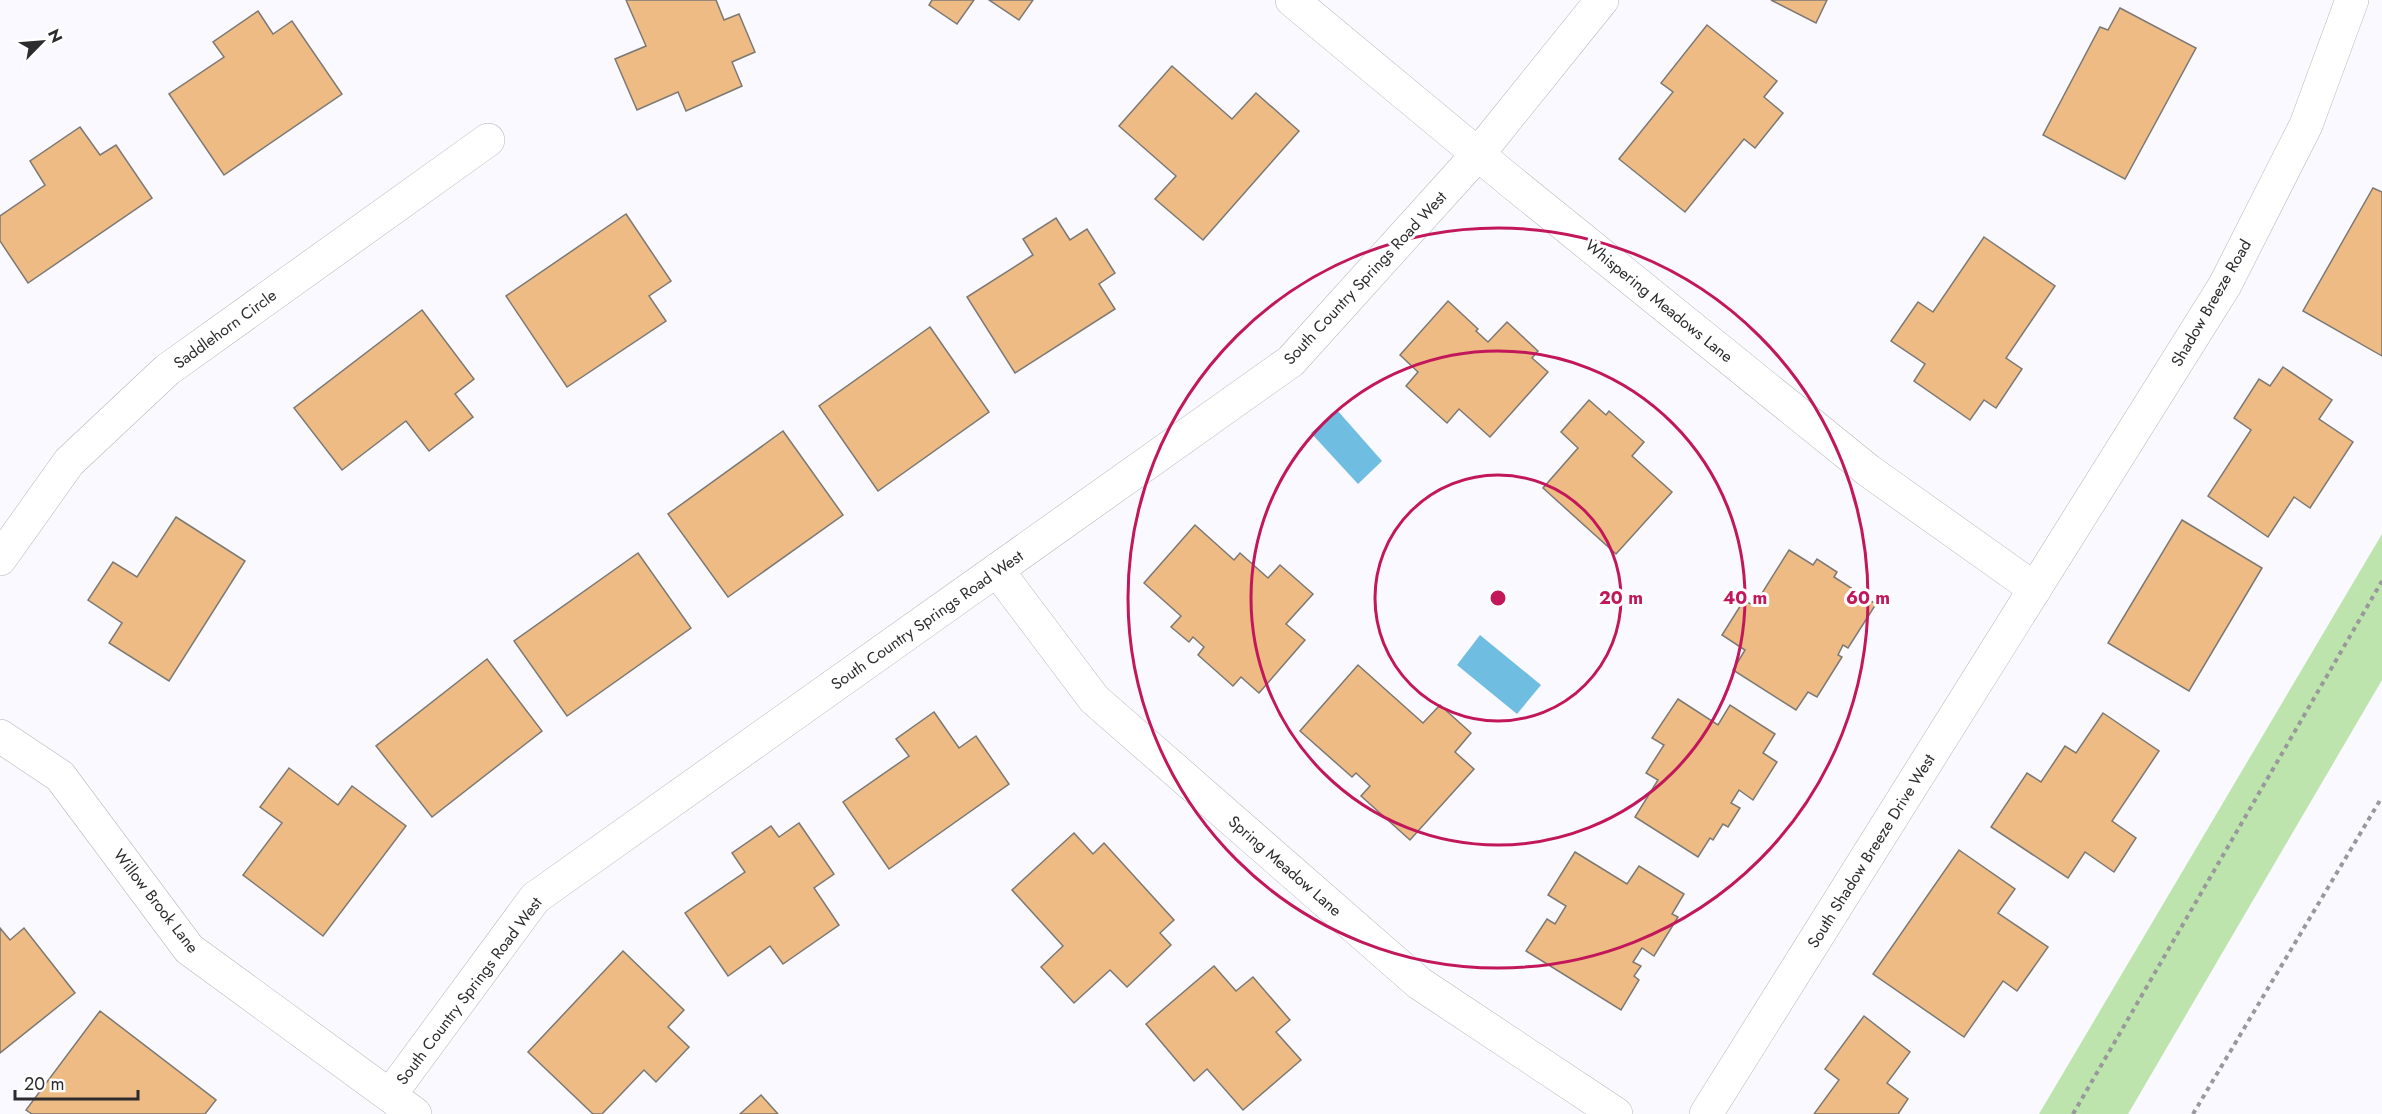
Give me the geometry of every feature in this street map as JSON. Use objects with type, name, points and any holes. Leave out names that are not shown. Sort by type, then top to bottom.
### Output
[{"type":"street","name":"Whispering Meadows Lane","points":[[1292,0],[1869,471],[2035,589]]},
{"type":"street","name":"South Country Springs Road West","points":[[403,1105],[535,898],[1292,361],[1478,154],[1602,0]]},
{"type":"street","name":"Shadow Breeze Road","points":[[2035,589],[2225,285],[2306,124],[2352,0]]},
{"type":"street","name":"Saddlehorn Circle","points":[[0,559],[69,462],[167,370],[488,140]]},
{"type":"street","name":"Spring Meadow Lane","points":[[997,570],[1102,707],[1419,983],[1616,1114]]},
{"type":"street","name":"South Shadow Breeze Drive West","points":[[1706,1114],[2035,589]]},
{"type":"street","name":"Willow Brook Lane","points":[[0,736],[60,776],[189,949],[403,1105]]},
{"type":"path","points":[[2073,1114],[2382,581]]},
{"type":"path","points":[[2193,1114],[2382,797]]},
{"type":"green space","points":[[2382,534],[2382,680],[2128,1114],[2039,1114]]},
{"type":"water","points":[[1337,410],[1382,461],[1358,484],[1311,433]]},
{"type":"water","points":[[1480,635],[1541,685],[1517,714],[1457,665]]},
{"type":"building","points":[[626,0],[716,0],[724,20],[739,14],[755,52],[732,62],[742,86],[686,111],[678,92],[637,110],[615,59],[646,46]]},
{"type":"building","points":[[932,0],[974,0],[957,24],[929,5]]},
{"type":"building","points":[[989,0],[1033,0],[1019,20]]},
{"type":"building","points":[[1771,0],[1827,0],[1816,23]]},
{"type":"building","points":[[2120,8],[2196,48],[2125,179],[2043,135],[2100,27],[2108,30]]},
{"type":"building","points":[[258,11],[273,34],[292,21],[342,94],[224,175],[169,94],[224,57],[213,42]]},
{"type":"building","points":[[1707,25],[1777,81],[1764,97],[1783,113],[1755,148],[1744,139],[1685,212],[1619,159],[1673,92],[1661,83]]},
{"type":"building","points":[[1172,66],[1232,119],[1256,93],[1299,131],[1203,240],[1155,199],[1176,176],[1119,126]]},
{"type":"building","points":[[80,127],[100,155],[116,145],[152,198],[28,283],[0,241],[0,216],[45,185],[30,161]]},
{"type":"building","points":[[2373,188],[2382,192],[2382,356],[2303,311]]},
{"type":"building","points":[[626,214],[671,281],[649,296],[666,321],[567,387],[506,296]]},
{"type":"building","points":[[1056,218],[1070,240],[1087,229],[1115,273],[1099,284],[1115,309],[1015,373],[967,297],[1033,255],[1023,239]]},
{"type":"building","points":[[1984,237],[2055,286],[2006,358],[2022,369],[1996,408],[1984,400],[1970,420],[1914,381],[1925,364],[1891,341],[1918,302],[1933,312]]},
{"type":"building","points":[[1448,301],[1478,329],[1476,331],[1488,342],[1507,322],[1538,351],[1532,358],[1548,372],[1490,437],[1459,409],[1447,423],[1406,386],[1418,372],[1400,355]]},
{"type":"building","points":[[422,310],[474,379],[455,394],[473,417],[429,451],[406,421],[342,470],[294,408]]},
{"type":"building","points":[[930,327],[989,412],[878,491],[819,406]]},
{"type":"building","points":[[2283,367],[2332,400],[2319,419],[2353,442],[2310,508],[2294,497],[2268,537],[2208,496],[2251,430],[2234,418],[2259,379],[2270,386]]},
{"type":"building","points":[[1589,400],[1606,415],[1609,411],[1644,442],[1632,456],[1672,492],[1616,554],[1543,488],[1578,448],[1561,432]]},
{"type":"building","points":[[783,431],[843,515],[728,597],[668,514]]},
{"type":"building","points":[[176,517],[245,561],[169,681],[109,643],[122,623],[88,600],[113,562],[137,577]]},
{"type":"building","points":[[2182,520],[2262,568],[2189,691],[2108,643]]},
{"type":"building","points":[[1195,525],[1234,560],[1240,553],[1268,578],[1280,565],[1313,594],[1286,624],[1305,640],[1259,693],[1241,677],[1233,686],[1198,655],[1204,647],[1193,637],[1189,642],[1171,627],[1181,616],[1144,583]]},
{"type":"building","points":[[1789,550],[1813,565],[1817,559],[1837,572],[1834,577],[1876,604],[1848,648],[1843,645],[1838,655],[1842,657],[1817,697],[1808,692],[1796,710],[1733,670],[1745,650],[1722,635],[1744,600],[1754,606]]},
{"type":"building","points":[[638,553],[691,628],[567,716],[514,641]]},
{"type":"building","points":[[487,659],[542,731],[432,817],[376,746]]},
{"type":"building","points":[[1358,665],[1423,723],[1440,705],[1471,733],[1455,752],[1474,769],[1410,840],[1361,796],[1370,786],[1356,773],[1352,777],[1300,731]]},
{"type":"building","points":[[1678,699],[1718,725],[1730,705],[1775,734],[1763,753],[1777,762],[1753,800],[1739,790],[1731,803],[1740,808],[1728,827],[1723,824],[1713,840],[1710,838],[1698,857],[1635,817],[1658,780],[1646,773],[1664,745],[1652,738]]},
{"type":"building","points":[[934,712],[959,748],[976,736],[1009,784],[889,869],[843,802],[909,756],[896,739]]},
{"type":"building","points":[[2103,713],[2159,751],[2112,821],[2136,838],[2114,872],[2085,852],[2068,878],[1991,827],[2027,773],[2041,782],[2065,746],[2076,753]]},
{"type":"building","points":[[289,768],[338,805],[352,786],[406,826],[323,936],[243,875],[282,823],[260,807]]},
{"type":"building","points":[[799,823],[834,874],[814,888],[839,925],[783,964],[770,946],[728,976],[685,913],[745,872],[732,853],[771,826],[779,837]]},
{"type":"building","points":[[1074,833],[1093,854],[1104,843],[1174,920],[1160,933],[1171,945],[1127,987],[1110,970],[1074,1003],[1041,967],[1063,946],[1012,890]]},
{"type":"building","points":[[1959,850],[2015,889],[1998,913],[2048,947],[2017,991],[2003,981],[1964,1037],[1873,974]]},
{"type":"building","points":[[1575,852],[1627,884],[1639,866],[1684,894],[1672,914],[1678,917],[1654,956],[1642,948],[1633,962],[1641,966],[1634,976],[1639,980],[1621,1010],[1526,951],[1547,919],[1555,924],[1566,906],[1548,895]]},
{"type":"building","points":[[0,928],[10,940],[24,928],[75,993],[0,1053]]},
{"type":"building","points":[[623,951],[684,1010],[668,1027],[689,1047],[656,1082],[644,1070],[602,1114],[593,1114],[528,1052]]},
{"type":"building","points":[[1214,966],[1236,991],[1253,977],[1290,1020],[1276,1032],[1301,1060],[1243,1110],[1207,1069],[1194,1081],[1146,1024]]},
{"type":"building","points":[[100,1011],[216,1100],[205,1114],[32,1114],[26,1110]]},
{"type":"building","points":[[1864,1016],[1910,1052],[1887,1083],[1908,1099],[1898,1114],[1814,1114],[1839,1080],[1825,1069]]},
{"type":"building","points":[[761,1095],[778,1114],[740,1114]]}]
